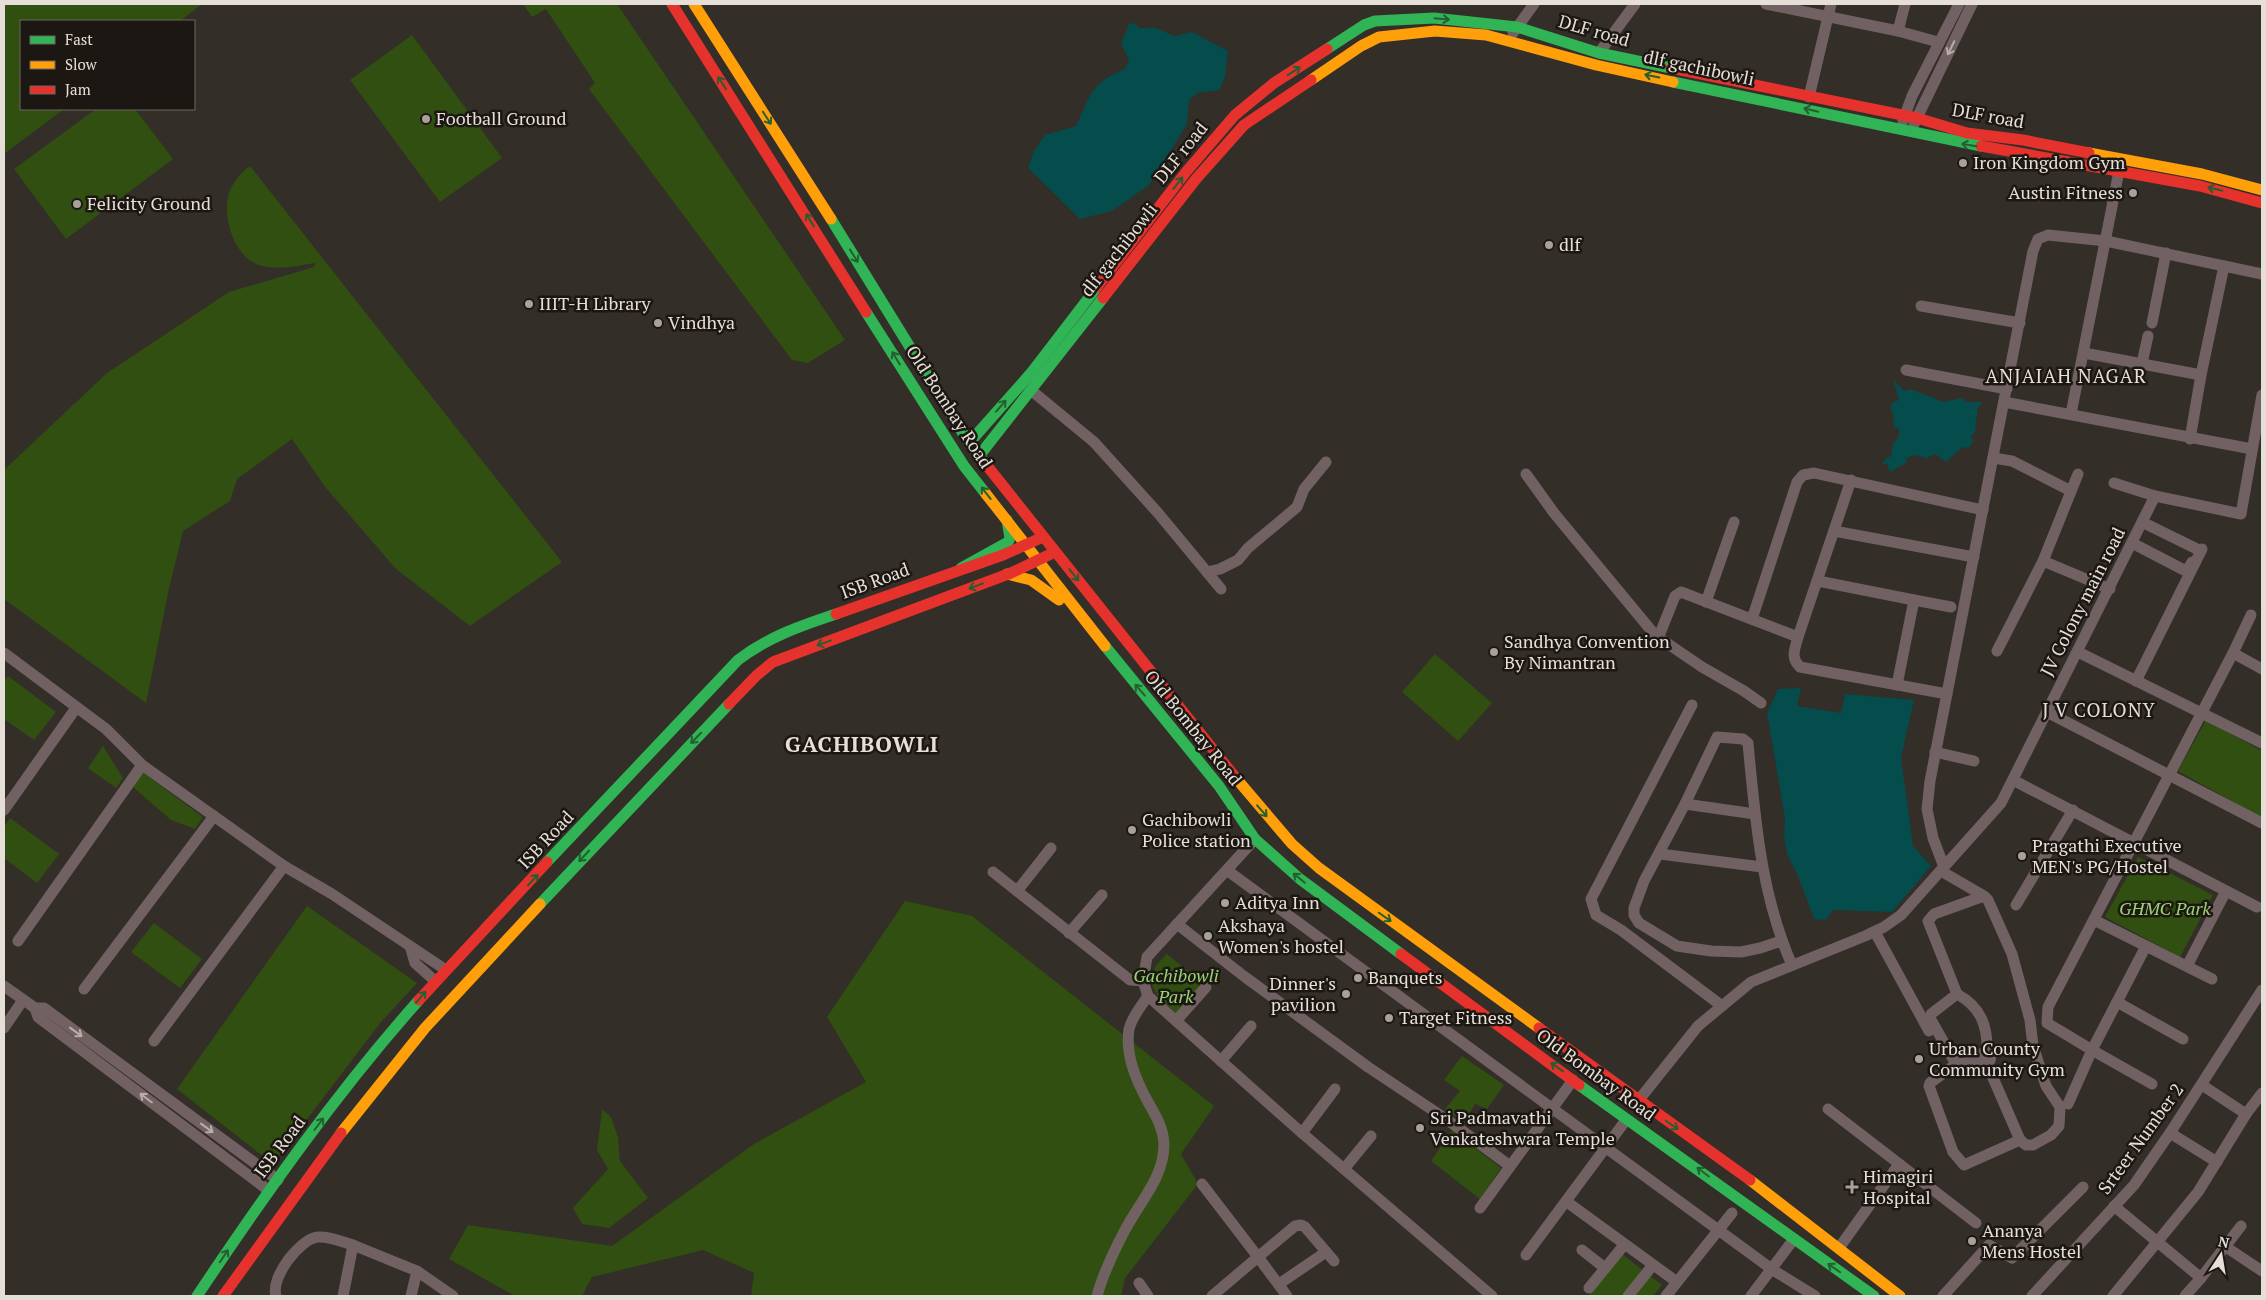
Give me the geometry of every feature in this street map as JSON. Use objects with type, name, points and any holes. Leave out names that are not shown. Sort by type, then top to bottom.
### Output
[{"type":"main road","name":"Old Bombay Road","points":[[672,4],[964,466],[1008,520],[1037,561],[1086,623],[1167,720],[1232,805],[1255,839],[1300,879],[1626,1120],[1696,1167],[1874,1296]]},
{"type":"main road","name":"Old Bombay Road","points":[[694,4],[779,135],[969,443],[1248,793],[1292,844],[1319,868],[1755,1184],[1900,1296]]},
{"type":"main road","name":"DLF road","points":[[969,443],[1031,372],[1186,172],[1235,115],[1274,83],[1364,26],[1375,22],[1434,18],[1517,27],[1599,53],[1916,118],[1967,132],[2023,140],[2202,174],[2262,190]]},
{"type":"main road","points":[[1364,26],[1371,40]]},
{"type":"main road","name":"dlf gachibowli","points":[[979,456],[1032,391],[1196,179],[1244,125],[1371,40],[1379,37],[1435,31],[1486,35],[1596,65],[1905,132],[2119,170],[2219,190],[2262,203]]},
{"type":"main road","points":[[961,568],[1008,542],[1010,538],[1008,520]]},
{"type":"main road","name":"ISB Road","points":[[197,1296],[268,1190],[278,1180],[378,1046],[446,970],[738,660],[758,645],[783,632],[1026,546],[1043,537]]},
{"type":"main road","points":[[223,1296],[357,1113],[424,1028],[632,805],[744,688],[773,662],[1007,574],[1055,552]]},
{"type":"main road","points":[[1007,574],[1040,584],[1086,623]]},
{"type":"main road","points":[[616,790],[632,805]]},
{"type":"main road","points":[[1232,805],[1248,793]]},
{"type":"street","points":[[1509,41],[1534,4]]},
{"type":"street","points":[[1599,53],[1635,4]]},
{"type":"street","points":[[1766,4],[1898,31],[1938,42]]},
{"type":"street","points":[[1809,97],[1831,4]]},
{"type":"street","points":[[1898,31],[1905,4]]},
{"type":"street","points":[[1905,132],[1904,116],[1912,96],[1959,4]]},
{"type":"street","points":[[1905,132],[1916,118],[1972,4]]},
{"type":"street","points":[[2071,414],[2119,170]]},
{"type":"street","points":[[1984,896],[1934,914],[1928,921],[1957,994],[1971,1002],[1988,1034],[1985,1059],[2020,1140],[2026,1145],[2033,1145],[2051,1135],[2059,1126],[2060,1107],[2046,1086],[2033,1046],[2030,1020],[2012,954],[1988,900],[1984,896],[1942,869],[1927,809],[1935,752],[2033,251],[2038,239],[2048,235],[2106,241],[2262,274]]},
{"type":"street","points":[[2152,323],[2166,254]]},
{"type":"street","points":[[2190,438],[2224,266]]},
{"type":"street","points":[[1921,306],[2020,324]]},
{"type":"street","points":[[2142,363],[2148,336]]},
{"type":"street","points":[[2084,353],[2201,375]]},
{"type":"street","points":[[1906,370],[2007,389]]},
{"type":"street","points":[[1032,391],[1094,442],[1158,513],[1221,589]]},
{"type":"street","points":[[2114,483],[2155,496],[2240,514],[2262,395]]},
{"type":"street","points":[[2004,402],[2252,449]]},
{"type":"street","points":[[1993,458],[2012,461],[2071,491]]},
{"type":"street","points":[[1207,572],[1220,569],[1238,560],[1248,548],[1298,507],[1304,488],[1326,462]]},
{"type":"street","points":[[1752,619],[1799,478],[1807,473],[1851,480],[1983,510]]},
{"type":"street","points":[[1526,474],[1554,513],[1654,635],[1659,636],[1702,667],[1761,703]]},
{"type":"street","points":[[1997,651],[2042,561],[2078,474]]},
{"type":"street","points":[[1851,480],[1798,637],[1793,655],[1795,662],[1800,667],[1947,694]]},
{"type":"street","name":"JV Colony main road","points":[[1638,1101],[1698,1026],[1751,982],[1872,939],[1884,927],[1901,915],[2001,803],[2155,496]]},
{"type":"street","points":[[1706,602],[1734,522]]},
{"type":"street","points":[[2142,522],[2200,550]]},
{"type":"street","points":[[1834,531],[1974,557]]},
{"type":"street","points":[[2132,544],[2186,570],[2200,550]]},
{"type":"street","points":[[2136,681],[2200,550]]},
{"type":"street","points":[[2042,561],[2110,589]]},
{"type":"street","points":[[1818,581],[1951,607]]},
{"type":"street","points":[[1659,636],[1677,593],[1681,592],[1798,637]]},
{"type":"street","points":[[1897,685],[1914,600]]},
{"type":"street","points":[[2152,1084],[2047,1023],[2048,1007],[2234,653],[2251,615]]},
{"type":"street","points":[[2078,652],[2262,743]]},
{"type":"street","points":[[2234,653],[2262,669]]},
{"type":"street","points":[[5,658],[106,729],[142,765],[284,866],[332,894],[446,970]]},
{"type":"street","points":[[1692,705],[1591,899],[1596,915],[1621,930],[1722,1006]]},
{"type":"street","points":[[4,810],[76,708]]},
{"type":"street","points":[[2047,712],[2262,823]]},
{"type":"street","points":[[1781,941],[1741,952],[1711,951],[1676,946],[1638,923],[1634,915],[1634,908],[1644,881],[1660,854],[1716,738],[1743,739],[1748,743],[1762,868],[1781,941],[1792,966]]},
{"type":"street","points":[[1935,752],[1974,761]]},
{"type":"street","points":[[18,941],[142,765]]},
{"type":"street","points":[[2013,780],[2074,810],[2257,907]]},
{"type":"street","points":[[1685,804],[1755,814]]},
{"type":"street","points":[[2016,904],[2074,810]]},
{"type":"street","points":[[84,989],[214,816]]},
{"type":"street","points":[[1255,839],[1228,872],[1147,957],[1143,981],[1148,996],[1302,1133],[1492,1296]]},
{"type":"street","points":[[1017,891],[1051,848]]},
{"type":"street","points":[[1660,854],[1762,868]]},
{"type":"street","points":[[154,1041],[284,866]]},
{"type":"street","points":[[993,872],[1130,980],[1143,981]]},
{"type":"street","points":[[1228,872],[1773,1270],[1815,1296]]},
{"type":"street","points":[[2187,966],[2226,891]]},
{"type":"street","points":[[1069,933],[1102,895]]},
{"type":"street","points":[[2094,920],[2212,979]]},
{"type":"street","points":[[1177,924],[1245,977],[1368,1067],[1449,1121],[1510,1166]]},
{"type":"street","points":[[1872,939],[1934,1041]]},
{"type":"street","points":[[410,946],[415,963],[436,981]]},
{"type":"street","points":[[2068,1104],[2092,1050],[2146,946]]},
{"type":"street","points":[[4,986],[35,1008],[44,1008],[278,1180]]},
{"type":"street","points":[[1176,1021],[1206,987]]},
{"type":"street","name":"Srteer Number 2","points":[[2032,1296],[2134,1184],[2202,1085],[2262,990]]},
{"type":"street","points":[[1956,1064],[1930,1018],[1933,1011],[1957,994]]},
{"type":"street","points":[[1097,1296],[1101,1282],[1126,1228],[1148,1195],[1162,1163],[1163,1129],[1135,1078],[1129,1046],[1130,1029],[1135,1016],[1148,996]]},
{"type":"street","points":[[4,1028],[23,1000]]},
{"type":"street","points":[[2117,1002],[2183,1039]]},
{"type":"street","points":[[35,1008],[38,1017],[268,1190]]},
{"type":"street","points":[[1221,1061],[1252,1026]]},
{"type":"street","points":[[1985,1059],[1956,1064],[1930,1083],[1929,1086],[1954,1152],[1964,1165],[2020,1140]]},
{"type":"street","points":[[1480,1208],[1573,1080]]},
{"type":"street","points":[[2202,1085],[2246,1114]]},
{"type":"street","points":[[1302,1133],[1335,1089]]},
{"type":"street","points":[[2113,1296],[2198,1192],[2246,1114],[2262,1094]]},
{"type":"street","points":[[1828,1109],[1976,1223]]},
{"type":"street","points":[[1526,1255],[1626,1120]]},
{"type":"street","points":[[2170,1133],[2217,1162]]},
{"type":"street","points":[[1344,1169],[1371,1136]]},
{"type":"street","points":[[1839,1248],[1900,1164]]},
{"type":"street","points":[[1202,1184],[1287,1296]]},
{"type":"street","points":[[1943,1296],[1989,1246],[2012,1258],[2083,1187]]},
{"type":"street","points":[[1567,1202],[1677,1282]]},
{"type":"street","points":[[2114,1206],[2201,1278]]},
{"type":"street","points":[[1666,1296],[1732,1213]]},
{"type":"street","points":[[1212,1296],[1295,1226],[1301,1225],[1330,1256],[1279,1284]]},
{"type":"street","points":[[2186,1296],[2241,1226]]},
{"type":"street","points":[[276,1296],[274,1289],[278,1274],[293,1255],[311,1239],[318,1237],[330,1238],[353,1245],[417,1271],[453,1296]]},
{"type":"street","points":[[1751,1296],[1773,1270],[1794,1239]]},
{"type":"street","points":[[343,1296],[353,1245]]},
{"type":"street","points":[[1589,1288],[1624,1245]]},
{"type":"street","points":[[2226,1247],[2262,1271]]},
{"type":"street","points":[[1582,1250],[1605,1268]]},
{"type":"street","points":[[1628,1296],[1653,1265]]},
{"type":"street","points":[[411,1296],[417,1271]]},
{"type":"street","points":[[1139,1283],[1148,1296]]},
{"type":"green space","points":[[4,4],[202,4],[181,20],[20,20],[20,110],[63,110],[4,154]]},
{"type":"green space","points":[[523,4],[617,4],[845,340],[808,363],[792,360],[589,89],[595,83],[546,9],[532,17]]},
{"type":"green space","name":"Football Ground","points":[[412,35],[502,158],[440,202],[350,80]]},
{"type":"green space","name":"Felicity Ground","points":[[95,110],[136,110],[173,159],[66,239],[14,169]]},
{"type":"green space","points":[[250,166],[562,562],[470,626],[396,569],[326,488],[292,439],[237,479],[230,501],[183,531],[168,593],[146,703],[4,599],[4,470],[107,373],[229,292],[314,267],[315,263],[282,268],[262,266],[244,255],[238,247],[229,225],[227,203],[229,193],[235,181]]},
{"type":"green space","points":[[1435,654],[1492,703],[1458,741],[1402,692]]},
{"type":"green space","points":[[8,676],[56,712],[34,740],[4,719],[4,681]]},
{"type":"green space","points":[[2206,720],[2262,751],[2262,818],[2178,771]]},
{"type":"green space","points":[[103,746],[123,778],[116,788],[88,768]]},
{"type":"green space","points":[[142,772],[203,817],[195,829],[171,820],[133,787]]},
{"type":"green space","points":[[10,818],[59,854],[37,883],[4,858],[4,827]]},
{"type":"green space","name":"GHMC Park","points":[[2138,857],[2213,895],[2180,957],[2105,917]]},
{"type":"green space","points":[[905,901],[972,916],[1214,1106],[1181,1154],[1198,1184],[1125,1278],[1121,1296],[751,1296],[754,1273],[703,1250],[592,1277],[582,1296],[515,1296],[449,1259],[468,1225],[612,1246],[754,1144],[866,1082],[827,1017]]},
{"type":"green space","points":[[307,906],[417,983],[381,1022],[273,1164],[177,1089]]},
{"type":"green space","points":[[154,923],[202,959],[180,988],[131,952]]},
{"type":"green space","name":"Gachibowli Park","points":[[1167,954],[1204,984],[1178,1016],[1157,994],[1151,980],[1158,963]]},
{"type":"green space","points":[[1462,1056],[1504,1085],[1487,1109],[1475,1104],[1464,1123],[1445,1109],[1460,1091],[1444,1080]]},
{"type":"green space","points":[[602,1109],[611,1117],[618,1137],[620,1161],[648,1198],[609,1228],[582,1224],[573,1208],[608,1169],[597,1150]]},
{"type":"green space","points":[[1452,1130],[1501,1168],[1480,1199],[1431,1161]]},
{"type":"green space","points":[[1622,1254],[1662,1285],[1653,1296],[1588,1296]]},
{"type":"water","points":[[1135,23],[1139,28],[1156,28],[1174,36],[1192,32],[1228,51],[1225,77],[1219,90],[1198,93],[1189,100],[1187,124],[1149,185],[1112,211],[1080,219],[1028,168],[1034,151],[1045,135],[1076,126],[1089,98],[1098,85],[1113,74],[1125,69],[1129,60],[1121,43],[1129,24]]},
{"type":"water","points":[[1893,379],[1904,391],[1910,389],[1944,402],[1961,398],[1966,402],[1982,402],[1977,410],[1976,431],[1971,436],[1973,441],[1970,447],[1961,448],[1946,462],[1935,454],[1927,458],[1914,455],[1907,458],[1906,463],[1890,472],[1887,464],[1882,464],[1885,459],[1891,456],[1893,443],[1899,437],[1899,429],[1894,427],[1893,413],[1890,410],[1892,403],[1899,400]]},
{"type":"water","points":[[1801,688],[1797,706],[1841,713],[1845,694],[1914,700],[1901,758],[1913,846],[1931,866],[1892,912],[1834,910],[1825,920],[1814,919],[1798,876],[1787,854],[1784,836],[1785,818],[1767,713],[1778,689]]},
{"type":"traffic: fast","points":[[1327,49],[1364,25],[1375,21],[1434,18],[1517,27],[1599,53],[1671,68]]},
{"type":"traffic: fast","points":[[1673,82],[1981,146]]},
{"type":"traffic: fast","points":[[831,219],[969,443],[988,467]]},
{"type":"traffic: fast","points":[[969,443],[1031,373],[1097,287]]},
{"type":"traffic: fast","points":[[979,456],[1103,298]]},
{"type":"traffic: fast","points":[[866,312],[964,466],[986,494]]},
{"type":"traffic: fast","points":[[961,568],[1008,542],[1010,538],[1007,520]]},
{"type":"traffic: fast","points":[[547,862],[738,660],[773,639],[836,614]]},
{"type":"traffic: fast","points":[[1105,646],[1219,786],[1255,839],[1300,879],[1401,954]]},
{"type":"traffic: fast","points":[[540,904],[729,704]]},
{"type":"traffic: fast","points":[[197,1296],[303,1144],[359,1071],[419,1000]]},
{"type":"traffic: fast","points":[[1579,1085],[1874,1296]]},
{"type":"traffic: slow","points":[[694,4],[831,219]]},
{"type":"traffic: slow","points":[[1311,80],[1361,46],[1379,37],[1435,31],[1486,35],[1596,65],[1673,82]]},
{"type":"traffic: slow","points":[[2089,153],[2202,174],[2262,190]]},
{"type":"traffic: slow","points":[[986,494],[1105,646]]},
{"type":"traffic: slow","points":[[1007,574],[1031,580],[1059,600]]},
{"type":"traffic: slow","points":[[1235,777],[1292,844],[1319,868],[1539,1028]]},
{"type":"traffic: slow","points":[[341,1133],[425,1028],[540,904]]},
{"type":"traffic: slow","points":[[1750,1180],[1900,1296]]},
{"type":"traffic: jam","points":[[672,4],[866,312]]},
{"type":"traffic: jam","points":[[1097,287],[1186,172],[1235,115],[1274,83],[1327,49]]},
{"type":"traffic: jam","points":[[1671,68],[1917,118],[1967,133],[2023,140],[2089,153]]},
{"type":"traffic: jam","points":[[1103,298],[1196,179],[1244,125],[1311,80]]},
{"type":"traffic: jam","points":[[1981,146],[2200,186],[2262,203]]},
{"type":"traffic: jam","points":[[988,467],[1235,777]]},
{"type":"traffic: jam","points":[[836,614],[1003,555],[1043,537]]},
{"type":"traffic: jam","points":[[729,704],[757,675],[773,662],[1011,573],[1055,552]]},
{"type":"traffic: jam","points":[[419,1000],[547,862]]},
{"type":"traffic: jam","points":[[1401,954],[1579,1085]]},
{"type":"traffic: jam","points":[[1539,1028],[1750,1180]]},
{"type":"traffic: jam","points":[[223,1296],[341,1133]]},
{"type":"place","name":"Football Ground","points":[[426,119]]},
{"type":"place","name":"Iron Kingdom Gym","points":[[1963,163]]},
{"type":"place","name":"Austin Fitness","points":[[2133,193]]},
{"type":"place","name":"Felicity Ground","points":[[77,204]]},
{"type":"place","name":"dlf","points":[[1549,245]]},
{"type":"place","name":"IIIT-H Library","points":[[529,304]]},
{"type":"place","name":"Vindhya","points":[[658,323]]},
{"type":"place","name":"Sandhya Convention By Nimantran","points":[[1494,652]]},
{"type":"place","name":"Gachibowli Police station","points":[[1132,830]]},
{"type":"place","name":"Pragathi Executive MEN's PG/Hostel","points":[[2022,856]]},
{"type":"place","name":"Aditya Inn","points":[[1225,903]]},
{"type":"place","name":"Akshaya Women's hostel","points":[[1208,936]]},
{"type":"place","name":"Banquets","points":[[1358,978]]},
{"type":"place","name":"Dinner's pavilion","points":[[1346,994]]},
{"type":"place","name":"Target Fitness","points":[[1389,1018]]},
{"type":"place","name":"Urban County Community Gym","points":[[1919,1059]]},
{"type":"place","name":"Sri Padmavathi Venkateshwara Temple","points":[[1420,1128]]},
{"type":"place","name":"Himagiri Hospital","points":[[1852,1187]]},
{"type":"place","name":"Ananya Mens Hostel","points":[[1972,1241]]},
{"type":"district","name":"ANJAIAH NAGAR","points":[[2066,376]]},
{"type":"district","name":"J V COLONY","points":[[2099,710]]},
{"type":"district","name":"GACHIBOWLI","points":[[862,744]]}]
